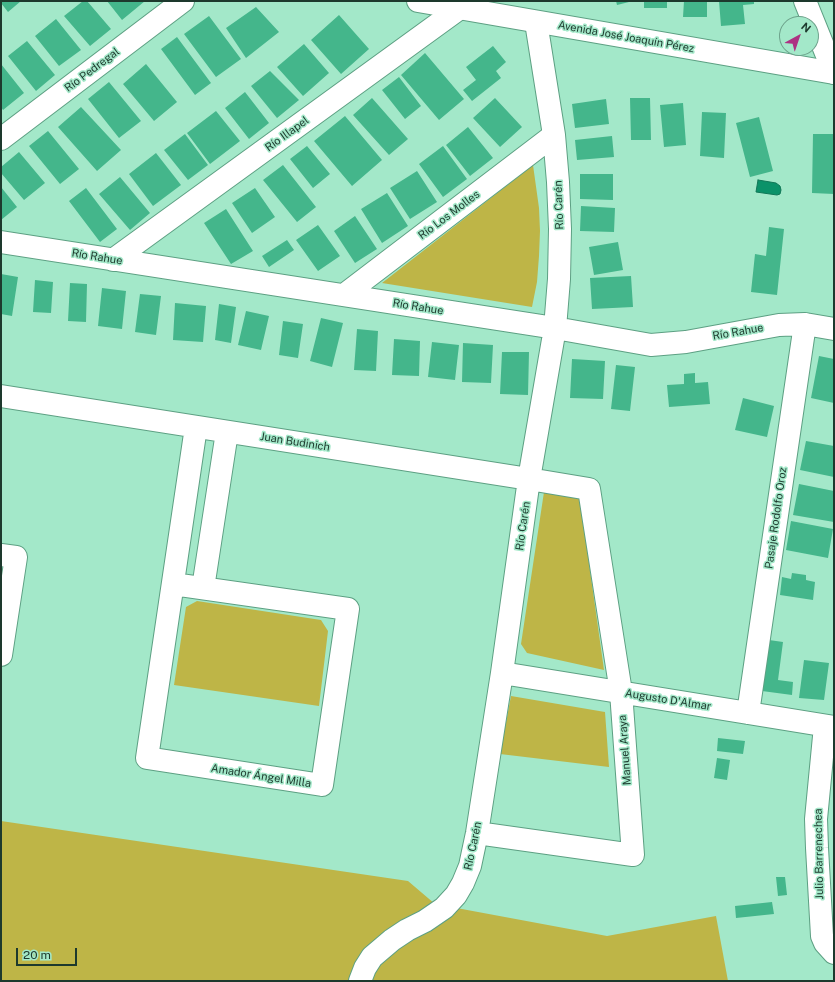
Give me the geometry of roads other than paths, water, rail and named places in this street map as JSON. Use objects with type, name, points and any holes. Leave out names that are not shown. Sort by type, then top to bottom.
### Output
[{"type":"street","name":"Río Pedregal","points":[[1,139],[184,1]]},
{"type":"street","name":"Avenida José Joaquín Pérez","points":[[418,1],[834,73]]},
{"type":"street","points":[[805,1],[834,73]]},
{"type":"street","name":"Río Illapel","points":[[113,260],[460,8]]},
{"type":"street","name":"Río Carén","points":[[360,981],[365,968],[372,957],[392,940],[444,908],[456,895],[470,866],[477,833],[502,672],[529,479],[555,328],[559,279],[560,229],[554,135],[536,22]]},
{"type":"street","name":"Río Los Molles","points":[[344,295],[554,135]]},
{"type":"street","name":"Río Rahue","points":[[1,242],[651,344],[686,342],[779,325],[805,324],[834,329]]},
{"type":"street","name":"Pasaje Rodolfo Oroz","points":[[748,713],[805,324]]},
{"type":"street","name":"Juan Budinich","points":[[1,396],[589,489]]},
{"type":"street","name":"Amador Ángel Milla","points":[[173,584],[348,609],[322,785],[147,758],[196,427]]},
{"type":"street","points":[[203,588],[228,432]]},
{"type":"street","name":"Manuel Araya","points":[[477,833],[633,855],[621,692],[589,489]]},
{"type":"street","points":[[1,555],[16,557],[1,655]]},
{"type":"street","name":"Augusto D'Almar","points":[[502,672],[830,727]]},
{"type":"street","name":"Julio Barrenechea","points":[[830,727],[816,820],[822,936],[824,943],[834,953]]}]
